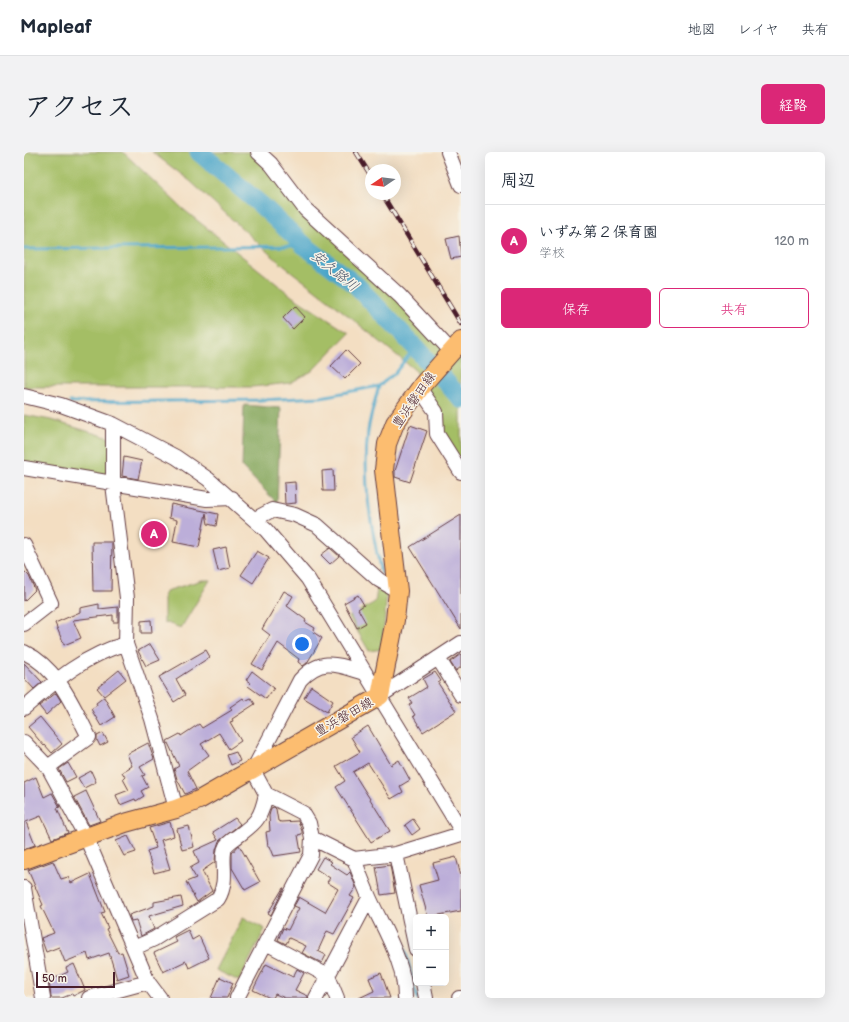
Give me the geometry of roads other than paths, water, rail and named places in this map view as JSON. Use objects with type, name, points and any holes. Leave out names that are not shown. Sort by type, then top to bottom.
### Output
[{"type":"main road","name":"豊浜磐田線","points":[[24,860],[126,823],[176,809],[199,800],[380,696],[395,620],[398,591],[384,470],[387,444],[395,423],[421,386],[456,346]]},
{"type":"street","points":[[258,152],[271,164],[305,209],[456,346]]},
{"type":"street","points":[[448,152],[461,185]]},
{"type":"street","points":[[421,386],[436,412],[437,434],[461,472]]},
{"type":"street","points":[[24,396],[62,405],[113,424],[176,457],[208,479],[255,519],[308,579],[461,830]]},
{"type":"street","points":[[113,424],[113,484],[127,598],[126,644],[152,719],[176,809]]},
{"type":"street","points":[[24,468],[207,499],[232,498]]},
{"type":"street","points":[[255,519],[272,510],[295,515],[317,525],[379,580],[398,591]]},
{"type":"street","points":[[24,545],[52,603],[24,624]]},
{"type":"street","points":[[380,696],[461,643]]},
{"type":"street","points":[[24,708],[57,680],[106,649],[126,644]]},
{"type":"street","points":[[24,652],[43,665],[63,686],[89,738],[48,767]]},
{"type":"street","points":[[438,658],[461,695]]},
{"type":"street","points":[[237,998],[311,855],[312,838],[309,822],[304,813],[266,794],[253,770],[300,680],[308,671],[319,665],[333,663],[365,673]]},
{"type":"street","points":[[24,742],[48,767],[86,837],[148,982],[160,998]]},
{"type":"street","points":[[134,948],[154,939],[218,900],[224,886],[224,851],[227,844],[257,822],[263,812],[266,794]]},
{"type":"street","points":[[312,838],[354,858],[396,854],[461,834]]},
{"type":"street","points":[[396,854],[413,935]]},
{"type":"street","points":[[354,858],[369,898],[390,940],[399,964],[405,998]]},
{"type":"street","points":[[24,888],[43,998]]},
{"type":"street","points":[[316,998],[369,898]]},
{"type":"street","points":[[266,943],[328,976],[337,998]]},
{"type":"street","points":[[89,998],[148,982]]},
{"type":"street","points":[[424,986],[426,998]]},
{"type":"waterway","name":"安久路川","points":[[199,152],[261,205],[305,246],[356,285],[415,347],[461,399]]},
{"type":"waterway","points":[[24,249],[305,246]]},
{"type":"waterway","points":[[70,402],[260,400],[321,397],[379,386],[395,373],[415,347]]},
{"type":"waterway","points":[[379,386],[368,431],[366,468],[368,503],[381,573]]},
{"type":"waterway","points":[[386,917],[406,952],[417,998]]},
{"type":"railway","points":[[356,152],[365,166]]},
{"type":"railway","points":[[386,200],[461,324]]},
{"type":"place","name":"いずみ第２保育園","points":[[154,534]]}]
